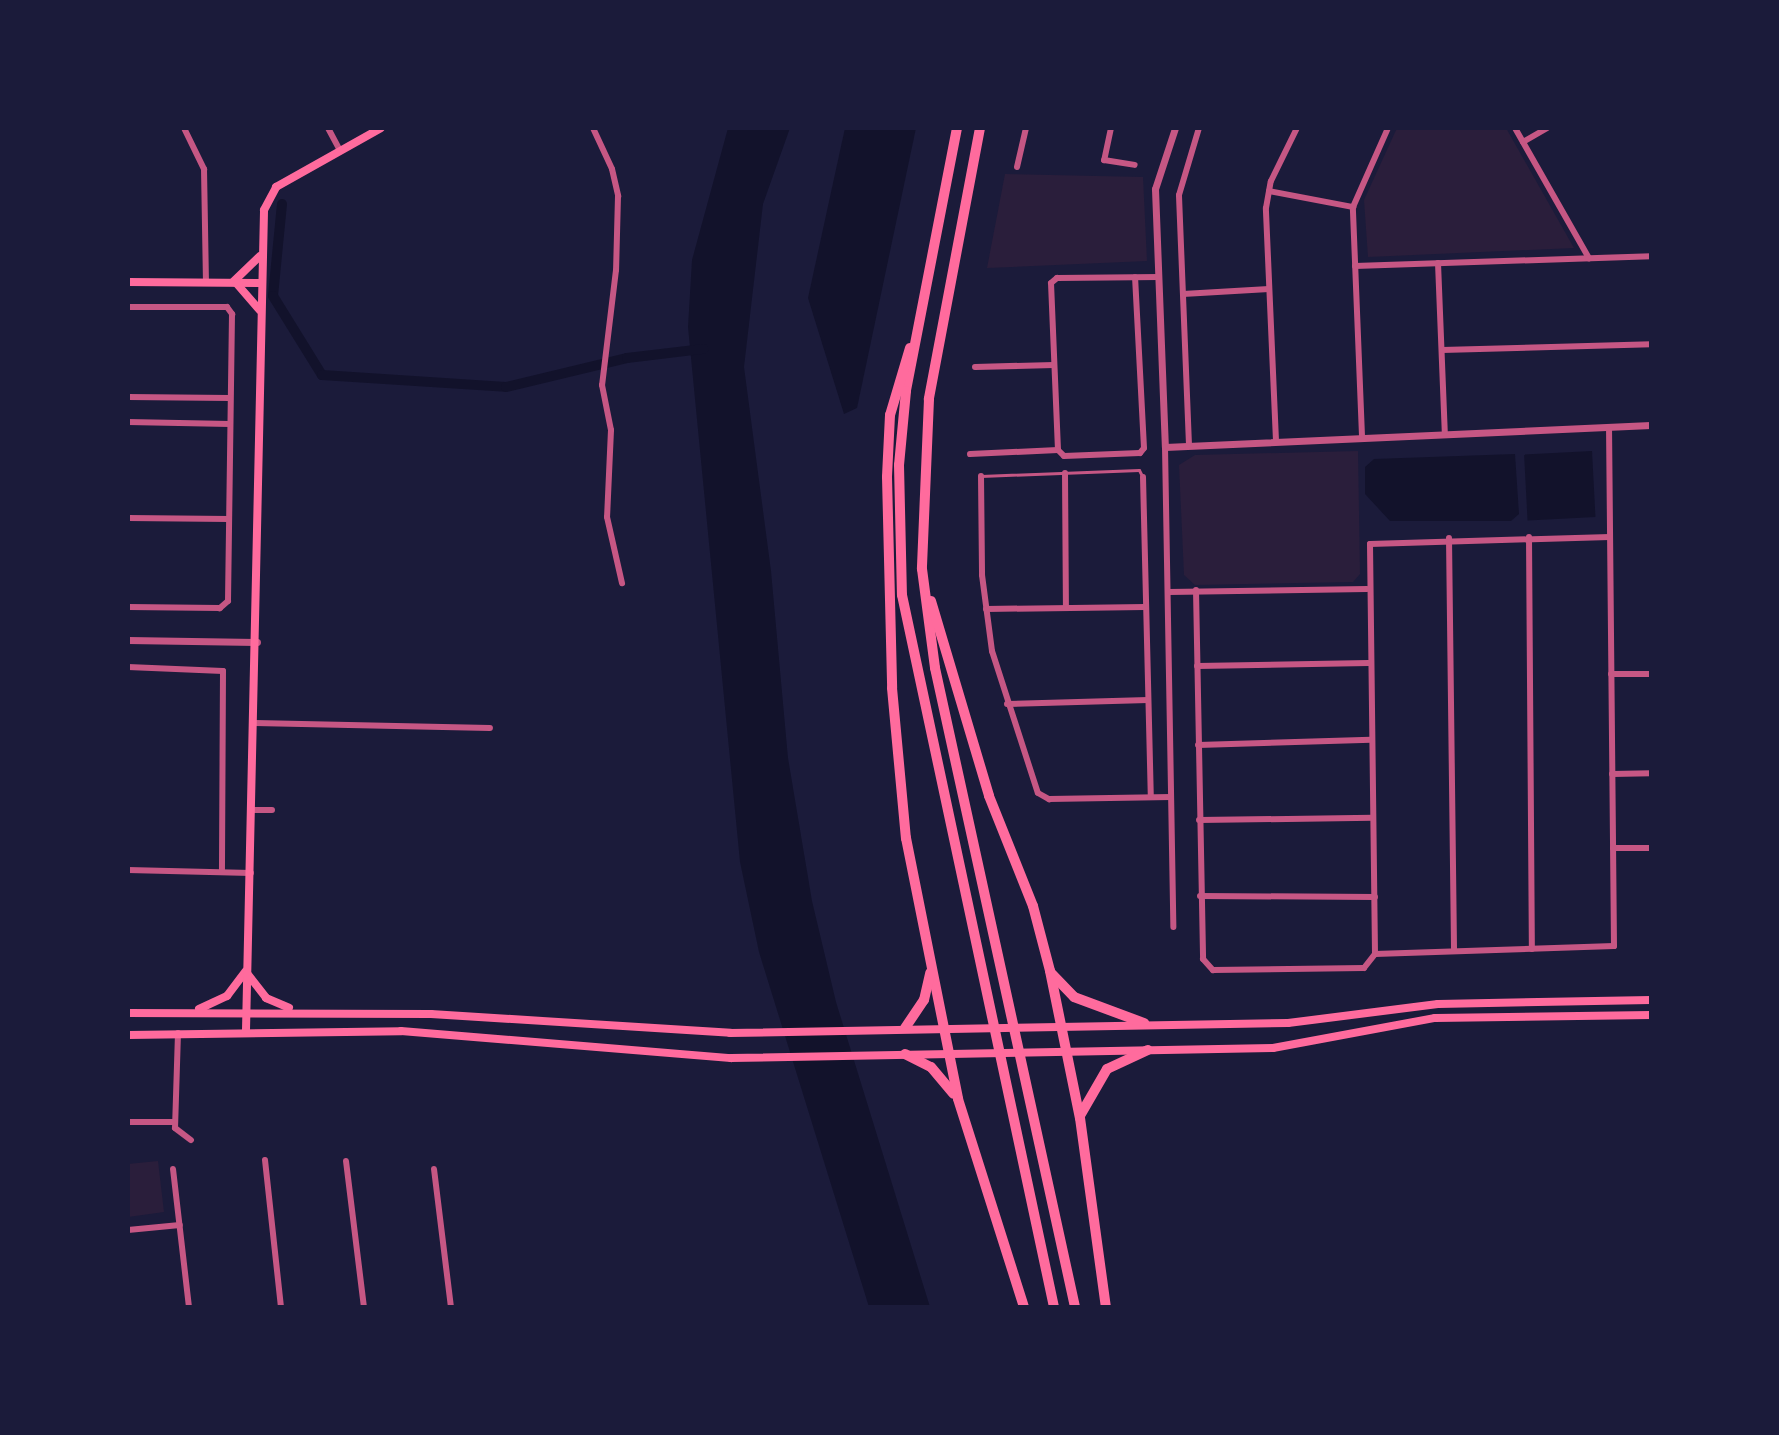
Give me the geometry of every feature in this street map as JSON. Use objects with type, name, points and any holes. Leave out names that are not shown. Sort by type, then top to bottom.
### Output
[{"type":"highway","points":[[957,128],[917,331],[899,465],[902,595],[1054,1307]]},
{"type":"highway","points":[[980,128],[929,399],[922,569],[935,668],[1075,1307]]},
{"type":"highway","points":[[917,331],[900,371],[890,415],[887,576],[906,838],[958,1099],[1024,1307]]},
{"type":"highway","points":[[922,569],[989,796],[1033,906],[1050,971],[1080,1118],[1106,1307]]},
{"type":"highway","points":[[900,1029],[924,1000],[931,967]]},
{"type":"highway","points":[[1050,971],[1074,997],[1144,1023]]},
{"type":"highway","points":[[1080,1118],[1094,1084],[1107,1069],[1148,1050]]},
{"type":"highway","points":[[901,1054],[942,1076],[958,1099]]},
{"type":"main road","points":[[246,1030],[257,642],[262,312],[260,255],[264,210],[276,187],[381,128]]},
{"type":"main road","points":[[233,282],[260,255]]},
{"type":"main road","points":[[128,282],[260,283]]},
{"type":"main road","points":[[233,282],[262,312]]},
{"type":"main road","points":[[195,1011],[227,996],[246,971]]},
{"type":"main road","points":[[246,971],[266,998],[299,1011]]},
{"type":"main road","points":[[128,1013],[299,1011],[730,1033],[944,1026],[1288,1023],[1438,1004],[1651,1000]]},
{"type":"main road","points":[[128,1035],[246,1030],[436,1032],[731,1058],[1273,1048],[1435,1018],[1651,1015]]},
{"type":"street","points":[[184,128],[204,169],[206,282]]},
{"type":"street","points":[[328,128],[339,149]]},
{"type":"street","points":[[593,128],[612,169],[618,196],[603,376],[611,430],[607,517],[622,583]]},
{"type":"street","points":[[1017,167],[1026,128]]},
{"type":"street","points":[[1111,128],[1104,160],[1135,165]]},
{"type":"street","points":[[1173,927],[1169,592],[1155,189],[1175,128]]},
{"type":"street","points":[[1189,445],[1179,195],[1199,128]]},
{"type":"street","points":[[1276,441],[1269,289],[1269,191],[1297,128]]},
{"type":"street","points":[[1362,436],[1353,207],[1388,128]]},
{"type":"street","points":[[1515,128],[1589,258]]},
{"type":"street","points":[[1523,142],[1547,128]]},
{"type":"street","points":[[1269,191],[1353,207]]},
{"type":"street","points":[[1355,266],[1651,256]]},
{"type":"street","points":[[1438,263],[1445,435]]},
{"type":"street","points":[[1135,277],[1144,448],[1140,453],[1064,456],[1058,450],[1051,283],[1057,278],[1135,277],[1159,277]]},
{"type":"street","points":[[1183,294],[1269,289]]},
{"type":"street","points":[[128,307],[229,309],[230,398],[226,606],[128,607]]},
{"type":"street","points":[[1442,350],[1651,344]]},
{"type":"street","points":[[975,367],[1054,365]]},
{"type":"street","points":[[128,397],[230,398]]},
{"type":"street","points":[[128,422],[230,424]]},
{"type":"street","points":[[1165,447],[1651,425]]},
{"type":"street","points":[[1375,954],[1614,946],[1609,428]]},
{"type":"street","points":[[970,454],[1058,450]]},
{"type":"street","points":[[1065,473],[1066,608]]},
{"type":"street","points":[[981,476],[986,609],[1007,704],[1042,797],[1171,797]]},
{"type":"street","points":[[1143,477],[1151,797]]},
{"type":"street","points":[[128,518],[229,519]]},
{"type":"street","points":[[1529,537],[1532,949]]},
{"type":"street","points":[[1196,590],[1200,896],[1207,966],[1364,968],[1375,954],[1367,589],[1370,544],[1449,538],[1610,537]]},
{"type":"street","points":[[1449,538],[1454,951]]},
{"type":"street","points":[[1169,592],[1367,589]]},
{"type":"street","points":[[986,609],[1145,607]]},
{"type":"street","points":[[128,640],[257,642]]},
{"type":"street","points":[[1197,666],[1369,663]]},
{"type":"street","points":[[128,667],[218,668],[225,682],[222,872]]},
{"type":"street","points":[[1611,674],[1651,674]]},
{"type":"street","points":[[1007,704],[1148,700]]},
{"type":"street","points":[[255,723],[490,728]]},
{"type":"street","points":[[1198,745],[1371,740]]},
{"type":"street","points":[[1612,774],[1651,773]]},
{"type":"street","points":[[253,810],[272,810]]},
{"type":"street","points":[[1199,820],[1373,818]]},
{"type":"street","points":[[1613,848],[1651,848]]},
{"type":"street","points":[[128,870],[251,873]]},
{"type":"street","points":[[1200,896],[1375,897]]},
{"type":"street","points":[[178,1033],[175,1122],[178,1135],[191,1140]]},
{"type":"street","points":[[128,1122],[175,1122]]},
{"type":"street","points":[[265,1160],[281,1307]]},
{"type":"street","points":[[346,1161],[364,1307]]},
{"type":"street","points":[[173,1169],[189,1307]]},
{"type":"street","points":[[434,1169],[451,1307]]},
{"type":"street","points":[[128,1230],[180,1225]]},
{"type":"lane","points":[[981,476],[1139,470],[1143,477]]},
{"type":"shaded area","points":[[728,128],[790,128],[763,204],[744,367],[771,571],[788,758],[812,901],[836,1002],[930,1307],[869,1307],[759,952],[740,862],[688,327],[692,260]]},
{"type":"shaded area","points":[[845,128],[916,128],[857,408],[844,414],[808,298]]},
{"type":"shaded area","points":[[1397,128],[1506,128],[1574,248],[1368,257],[1364,200]]},
{"type":"shaded area","points":[[1005,174],[1143,177],[1147,261],[987,268]]},
{"type":"shaded area","points":[[1358,451],[1360,574],[1353,582],[1195,585],[1184,575],[1179,465],[1195,455]]},
{"type":"shaded area","points":[[1592,451],[1595,517],[1528,520],[1524,455]]},
{"type":"shaded area","points":[[1515,454],[1519,514],[1511,521],[1390,521],[1365,494],[1365,467],[1374,459]]},
{"type":"shaded area","points":[[158,1161],[164,1212],[128,1217],[128,1164]]},
{"type":"waterway","points":[[282,204],[273,296],[322,375],[506,387],[627,358],[703,349]]}]
